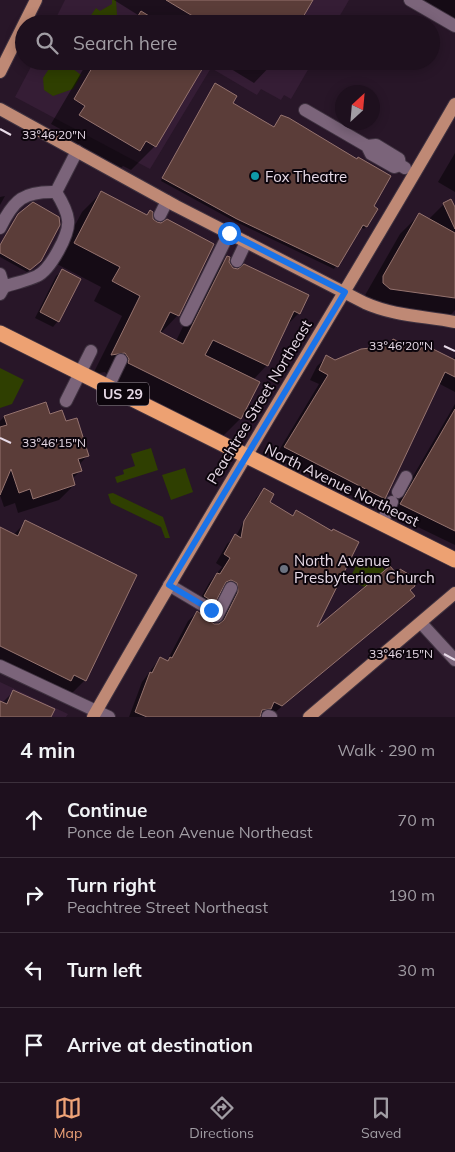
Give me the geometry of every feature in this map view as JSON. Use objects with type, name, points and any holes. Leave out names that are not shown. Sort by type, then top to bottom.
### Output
[{"type":"highway","name":"North Avenue Northeast","points":[[0,333],[455,560]]},
{"type":"main road","points":[[28,15],[36,0]]},
{"type":"main road","points":[[0,72],[15,42]]},
{"type":"main road","name":"Peachtree Street Northeast","points":[[94,714],[455,104]]},
{"type":"main road","points":[[0,109],[167,201],[380,310],[455,322]]},
{"type":"main road","points":[[309,717],[455,594]]},
{"type":"street","points":[[410,0],[436,15]]},
{"type":"street","points":[[440,17],[455,26]]},
{"type":"street","points":[[306,110],[367,146],[372,154],[394,167],[400,165],[415,174]]},
{"type":"street","points":[[1,285],[38,276],[49,266],[67,231],[68,221],[56,192],[77,151]]},
{"type":"street","points":[[0,228],[15,204],[24,195],[42,191],[56,192]]},
{"type":"street","points":[[160,215],[167,201]]},
{"type":"street","points":[[186,320],[229,233]]},
{"type":"street","points":[[237,261],[246,242]]},
{"type":"street","points":[[66,401],[91,351]]},
{"type":"street","points":[[108,387],[121,360]]},
{"type":"street","points":[[382,524],[406,477]]},
{"type":"street","points":[[169,585],[211,610],[217,616],[230,588]]},
{"type":"street","points":[[421,623],[455,660]]},
{"type":"street","points":[[0,666],[94,714],[109,717]]},
{"type":"shaded area","points":[[65,0],[349,0],[340,15],[58,15]]},
{"type":"shaded area","points":[[29,70],[210,70],[150,169],[15,97]]},
{"type":"shaded area","points":[[214,70],[308,70],[291,99],[284,95],[281,100],[261,89],[257,95]]},
{"type":"shaded area","points":[[0,682],[68,714],[66,717],[0,717]]},
{"type":"green space","points":[[112,0],[116,0],[117,15],[91,15],[96,8],[100,11],[112,4]]},
{"type":"green space","points":[[48,70],[75,70],[81,75],[73,89],[53,96],[44,90],[43,78]]},
{"type":"green space","points":[[0,368],[24,380],[12,404],[0,408]]},
{"type":"green space","points":[[151,448],[158,470],[117,483],[115,477],[124,474],[123,470],[135,466],[131,454]]},
{"type":"green space","points":[[185,468],[193,492],[171,500],[162,475]]},
{"type":"green space","points":[[113,493],[163,517],[170,538],[165,538],[161,527],[111,503],[108,494]]},
{"type":"green space","points":[[359,560],[379,563],[385,570],[365,587],[349,580]]},
{"type":"building","points":[[166,0],[313,0],[304,15],[191,15]]},
{"type":"building","points":[[141,11],[147,15],[139,15]]},
{"type":"building","points":[[91,70],[202,70],[156,147],[146,141],[140,151],[79,115],[85,106],[74,99]]},
{"type":"building","name":"Fox Theatre","points":[[215,83],[237,96],[233,103],[274,127],[281,115],[289,118],[357,159],[358,157],[391,176],[374,206],[378,209],[367,227],[363,225],[338,267],[237,219],[162,178]]},
{"type":"building","points":[[101,191],[147,215],[150,210],[153,212],[153,219],[157,222],[161,223],[167,219],[214,244],[179,316],[170,312],[160,332],[183,344],[227,256],[230,257],[229,262],[233,268],[238,269],[244,264],[309,295],[300,314],[294,311],[268,366],[213,340],[205,355],[260,382],[241,419],[128,363],[129,359],[125,353],[111,355],[140,296],[112,281],[120,267],[74,243]]},
{"type":"building","points":[[451,199],[455,207],[455,229],[443,203]]},
{"type":"building","points":[[33,202],[59,217],[60,225],[41,261],[30,270],[0,253],[0,245],[18,214]]},
{"type":"building","points":[[419,213],[455,233],[455,298],[390,289],[383,283],[383,276]]},
{"type":"building","points":[[62,269],[81,279],[59,322],[40,312]]},
{"type":"building","points":[[393,339],[420,350],[423,344],[455,360],[455,377],[445,372],[385,499],[284,447],[328,375],[319,370],[326,355],[335,360],[361,349],[390,346]]},
{"type":"building","points":[[46,402],[50,414],[62,410],[66,421],[77,418],[89,456],[78,459],[82,471],[72,474],[75,485],[33,499],[30,489],[19,493],[11,469],[0,495],[0,427],[7,425],[4,416]]},
{"type":"building","points":[[455,409],[455,531],[400,504]]},
{"type":"building","points":[[264,488],[274,494],[270,502],[293,516],[296,510],[332,531],[333,529],[359,542],[317,627],[390,566],[396,573],[400,569],[410,575],[415,586],[410,590],[415,596],[282,706],[274,702],[271,709],[262,710],[260,717],[147,717],[135,712],[150,672],[152,673],[160,657],[168,661],[170,657],[172,658],[197,611],[214,624],[219,624],[224,620],[238,592],[237,583],[231,580],[226,582],[215,603],[204,596],[217,573],[220,574],[230,558],[224,554],[235,534],[241,538],[244,521]]},
{"type":"building","points":[[25,520],[137,575],[86,681],[74,675],[71,681],[0,646],[0,527],[18,536]]},
{"type":"building","points":[[13,690],[55,709],[51,717],[0,717],[0,701],[7,704]]},
{"type":"place","name":"Fox Theatre","points":[[255,176]]},
{"type":"place","name":"North Avenue Presbyterian Church","points":[[284,569]]},
{"type":"route","points":[[211,610],[169,585],[345,292],[229,233]]}]
